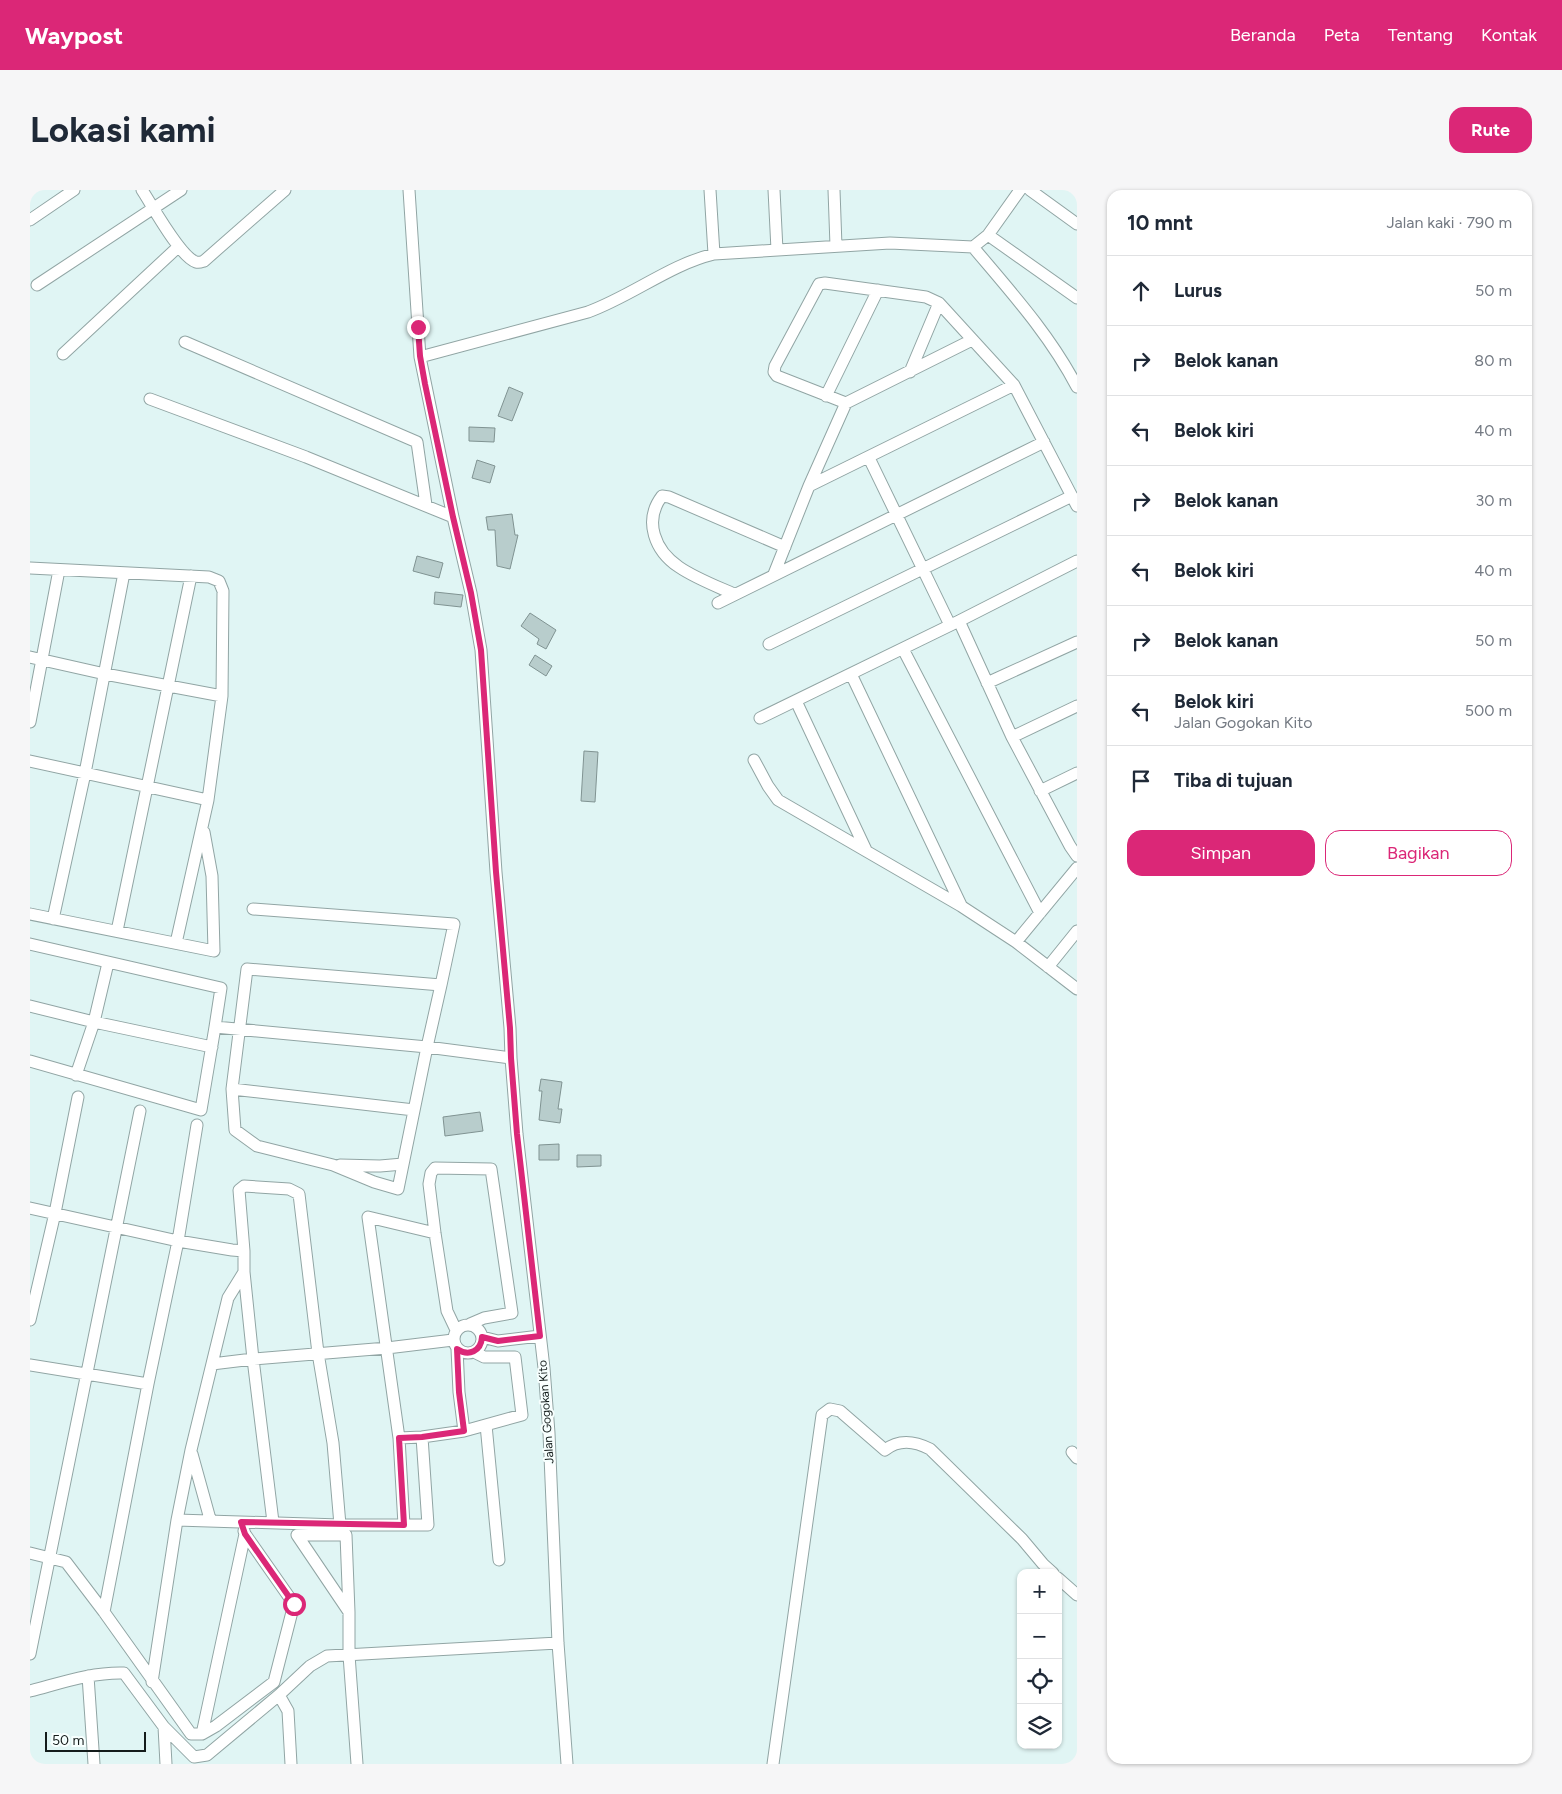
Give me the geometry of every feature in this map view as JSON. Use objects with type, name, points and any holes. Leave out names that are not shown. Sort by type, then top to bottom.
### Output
[{"type":"street","points":[[30,220],[74,190]]},
{"type":"street","points":[[142,190],[178,247],[195,262],[199,263],[204,261],[285,190]]},
{"type":"street","points":[[37,285],[181,190]]},
{"type":"street","name":"Jalan Gogokan Kito","points":[[408,190],[420,356],[453,517],[471,593],[481,650],[496,872],[517,1134],[549,1433],[558,1643],[567,1764]]},
{"type":"street","points":[[710,190],[714,254]]},
{"type":"street","points":[[774,190],[777,250]]},
{"type":"street","points":[[834,190],[836,246]]},
{"type":"street","points":[[420,356],[588,312],[609,304],[695,258],[714,254],[890,243],[973,247],[988,235],[1020,190]]},
{"type":"street","points":[[1030,190],[1077,224]]},
{"type":"street","points":[[988,235],[1077,298]]},
{"type":"street","points":[[63,354],[178,247]]},
{"type":"street","points":[[973,247],[1023,306],[1052,344],[1073,374],[1077,387]]},
{"type":"street","points":[[769,644],[923,568],[1075,501],[1014,385],[939,303],[926,297],[825,283],[819,284],[775,366],[774,372],[777,376],[846,403]]},
{"type":"street","points":[[826,396],[878,290]]},
{"type":"street","points":[[910,372],[939,303]]},
{"type":"street","points":[[774,574],[809,486],[846,403],[972,340]]},
{"type":"street","points":[[185,342],[417,442],[426,506]]},
{"type":"street","points":[[809,486],[1014,385]]},
{"type":"street","points":[[150,399],[306,457],[453,517]]},
{"type":"street","points":[[718,603],[1044,442]]},
{"type":"street","points":[[869,458],[923,568],[955,623],[1040,791],[1077,856]]},
{"type":"street","points":[[734,594],[678,566],[665,554],[654,536],[652,520],[662,496],[669,497],[785,547]]},
{"type":"street","points":[[760,718],[903,649],[1077,561]]},
{"type":"street","points":[[30,568],[209,577],[219,581],[223,591],[222,696],[208,800],[176,943]]},
{"type":"street","points":[[30,722],[59,570]]},
{"type":"street","points":[[53,918],[85,774],[124,573]]},
{"type":"street","points":[[117,931],[191,576]]},
{"type":"street","points":[[987,683],[1077,642]]},
{"type":"street","points":[[903,649],[1040,913]]},
{"type":"street","points":[[30,657],[168,687],[222,696]]},
{"type":"street","points":[[851,674],[961,906]]},
{"type":"street","points":[[796,701],[866,850]]},
{"type":"street","points":[[1012,737],[1077,706]]},
{"type":"street","points":[[754,760],[778,800],[961,906],[1016,942],[1077,989]]},
{"type":"street","points":[[30,762],[208,800]]},
{"type":"street","points":[[1040,791],[1077,773]]},
{"type":"street","points":[[30,914],[214,951],[212,876],[203,826]]},
{"type":"street","points":[[1016,942],[1077,868]]},
{"type":"street","points":[[253,909],[454,924],[398,1189],[374,1182],[333,1165],[257,1146],[235,1130],[232,1089],[247,969],[441,985]]},
{"type":"street","points":[[1048,967],[1077,932]]},
{"type":"street","points":[[30,944],[221,988],[201,1110],[30,1061]]},
{"type":"street","points":[[76,1075],[94,1022],[108,963]]},
{"type":"street","points":[[30,1006],[94,1022],[212,1047]]},
{"type":"street","points":[[216,1027],[427,1047],[511,1058]]},
{"type":"street","points":[[232,1089],[414,1110]]},
{"type":"street","points":[[30,1320],[78,1098]]},
{"type":"street","points":[[30,1654],[140,1111]]},
{"type":"street","points":[[104,1612],[178,1240],[197,1126]]},
{"type":"street","points":[[333,1165],[380,1166],[403,1164]]},
{"type":"street","points":[[456,1340],[465,1324],[470,1324],[484,1318],[512,1313],[491,1169],[435,1168],[432,1171],[429,1184],[434,1234],[447,1311],[456,1340],[459,1392],[464,1431]]},
{"type":"street","points":[[273,1522],[244,1272],[239,1190],[244,1186],[289,1189],[299,1194],[318,1353],[333,1443],[340,1525]]},
{"type":"street","points":[[30,1208],[117,1228],[244,1251]]},
{"type":"street","points":[[404,1525],[399,1438],[368,1217],[434,1234]]},
{"type":"street","points":[[152,1682],[177,1520],[191,1450],[228,1298],[244,1272]]},
{"type":"street","points":[[470,1324],[479,1330],[482,1337],[480,1345],[474,1352]]},
{"type":"street","points":[[482,1337],[498,1341],[540,1336]]},
{"type":"street","points":[[212,1364],[456,1340]]},
{"type":"street","points":[[399,1438],[464,1431],[522,1415],[515,1357],[484,1357],[474,1352],[465,1353],[456,1340]]},
{"type":"street","points":[[30,1365],[148,1384]]},
{"type":"street","points":[[773,1764],[822,1415],[830,1409],[840,1411],[885,1450],[893,1444],[904,1442],[917,1443],[930,1449],[1022,1539],[1049,1569]]},
{"type":"street","points":[[486,1425],[499,1560]]},
{"type":"street","points":[[177,1520],[210,1519],[243,1528],[273,1522],[340,1525],[428,1525],[422,1437]]},
{"type":"street","points":[[191,1450],[210,1519]]},
{"type":"street","points":[[30,1553],[66,1562],[191,1734],[202,1734],[216,1726],[274,1682],[294,1604],[243,1528]]},
{"type":"street","points":[[202,1734],[243,1528]]},
{"type":"street","points":[[349,1612],[298,1535],[346,1535],[349,1612],[349,1655],[357,1764]]},
{"type":"street","points":[[1062,1582],[1077,1595]]},
{"type":"street","points":[[30,1691],[88,1676],[110,1673],[124,1674],[164,1727],[194,1757],[207,1755],[279,1696],[310,1666],[327,1656],[558,1643]]},
{"type":"street","points":[[88,1676],[94,1764]]},
{"type":"street","points":[[279,1696],[288,1711],[291,1764]]},
{"type":"street","points":[[164,1727],[166,1764]]},
{"type":"building","points":[[509,387],[523,393],[512,421],[498,416]]},
{"type":"building","points":[[469,427],[495,428],[494,442],[469,441]]},
{"type":"building","points":[[477,460],[495,466],[490,483],[472,478]]},
{"type":"building","points":[[512,514],[515,535],[518,535],[510,569],[497,566],[495,530],[488,530],[486,517]]},
{"type":"building","points":[[417,556],[443,563],[439,578],[413,571]]},
{"type":"building","points":[[435,592],[463,595],[461,607],[434,604]]},
{"type":"building","points":[[530,613],[556,630],[546,649],[537,644],[539,639],[521,626]]},
{"type":"building","points":[[535,655],[552,666],[546,676],[529,665]]},
{"type":"building","points":[[584,751],[598,752],[595,802],[581,801]]},
{"type":"building","points":[[541,1079],[562,1082],[558,1109],[562,1109],[560,1123],[539,1120],[542,1091],[539,1091]]},
{"type":"building","points":[[480,1112],[483,1131],[445,1136],[443,1117]]},
{"type":"building","points":[[559,1144],[559,1160],[539,1160],[539,1145]]},
{"type":"building","points":[[577,1155],[601,1155],[601,1166],[577,1167]]},
{"type":"route","points":[[294,1604],[245,1534],[241,1522],[404,1525],[399,1438],[464,1431],[459,1392],[457,1349],[465,1353],[474,1352],[478,1349],[482,1337],[498,1341],[540,1336],[517,1134],[496,872],[481,650],[471,593],[425,384],[420,356],[418,327]]}]
